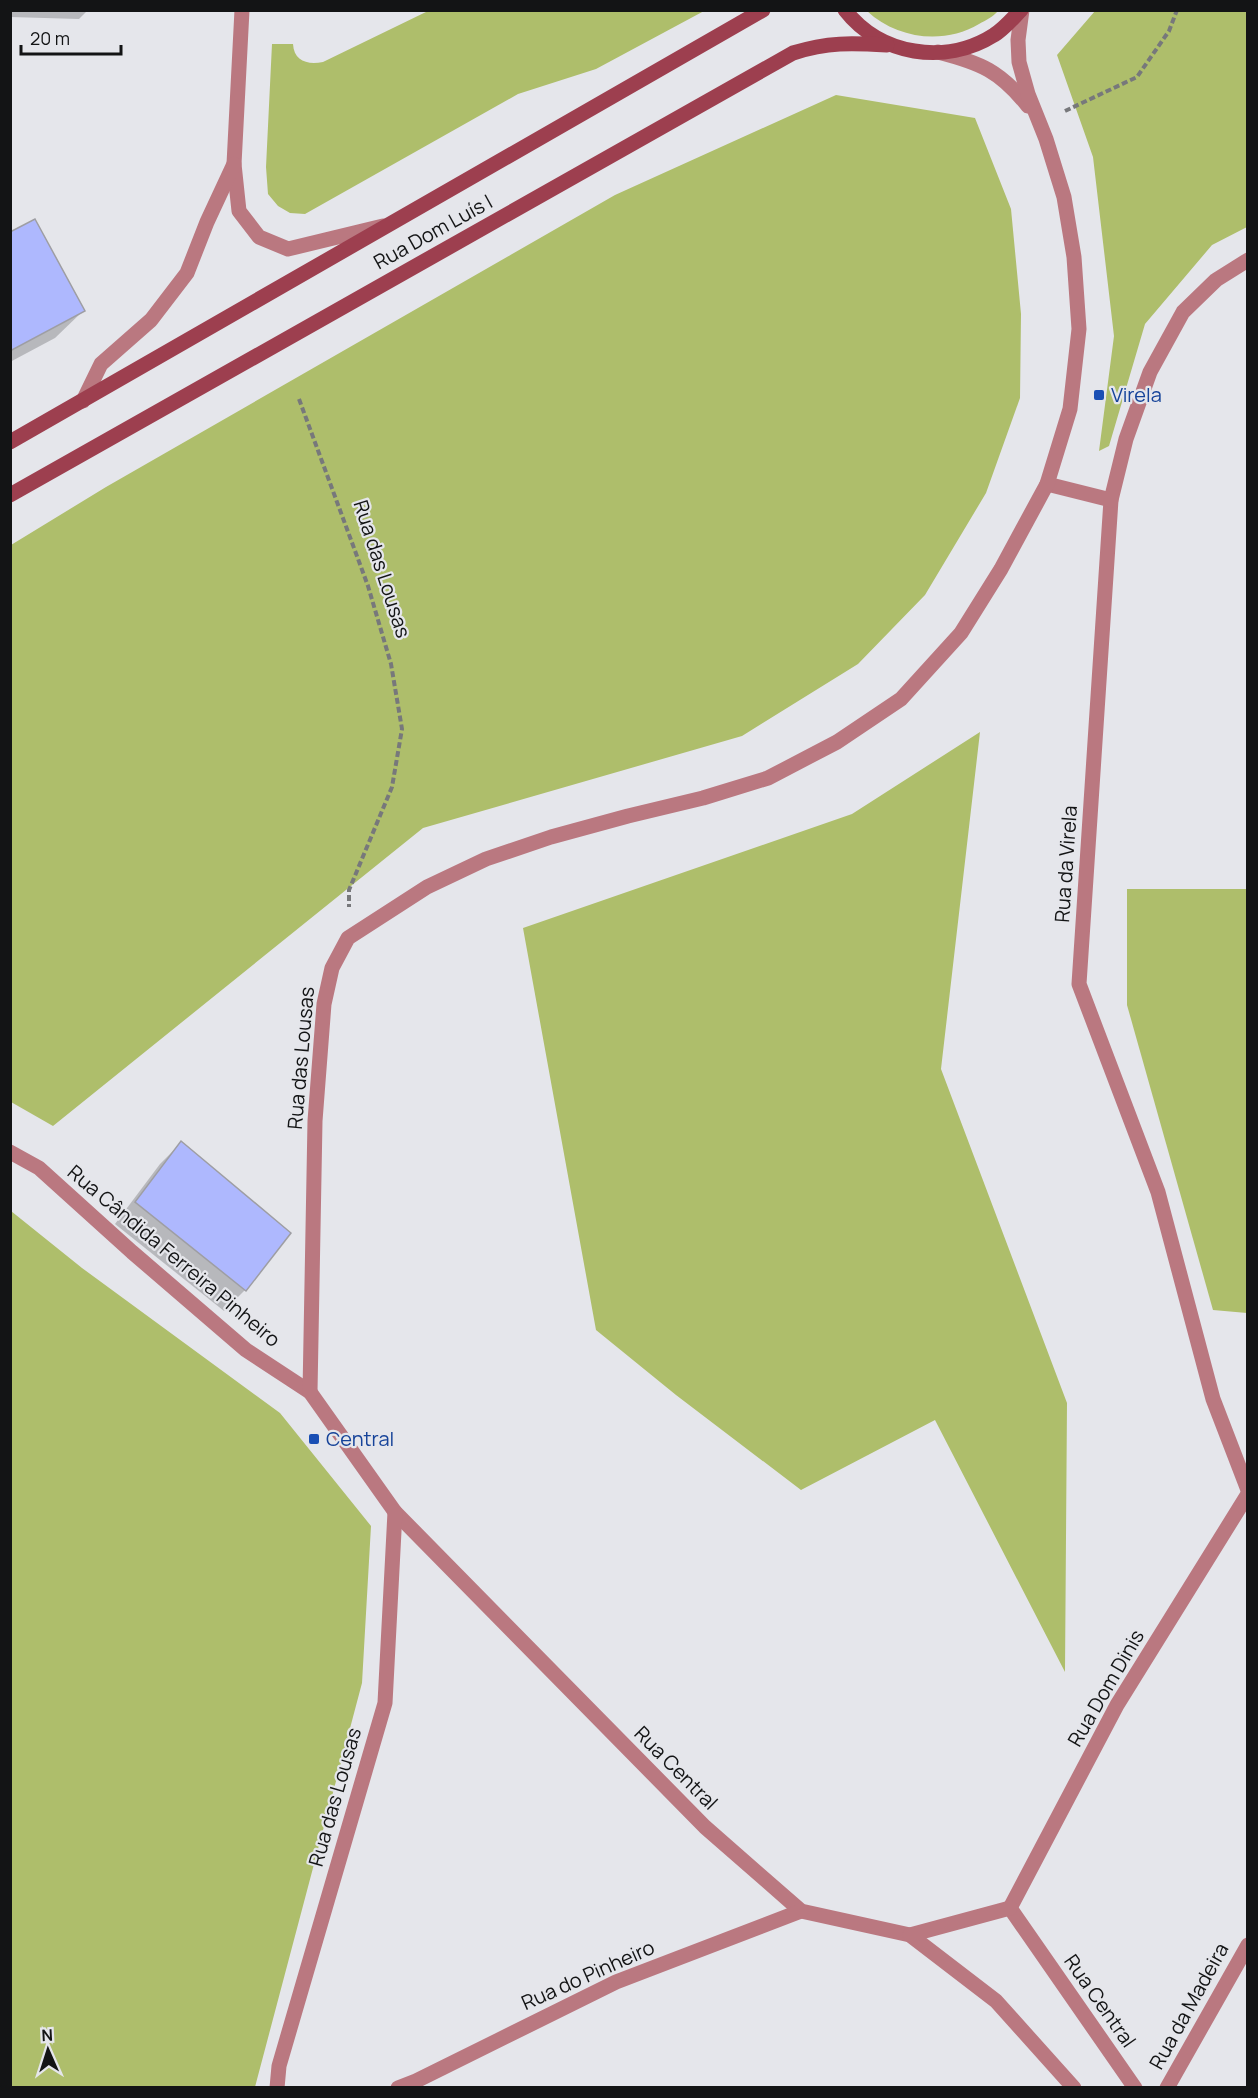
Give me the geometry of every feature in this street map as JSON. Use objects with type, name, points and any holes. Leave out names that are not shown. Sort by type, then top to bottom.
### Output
[{"type":"main road","name":"Rua Dom Luís I","points":[[10,442],[763,10]]},
{"type":"main road","points":[[845,10],[856,24],[887,45],[923,53],[960,50],[994,35],[1022,10]]},
{"type":"main road","name":"Rua Dom Luís I","points":[[10,495],[793,53],[818,45],[843,42],[887,45]]},
{"type":"street","points":[[242,10],[234,164],[239,211],[260,237],[288,249],[394,223]]},
{"type":"street","points":[[348,938],[427,886],[486,858],[551,837],[703,798],[768,778],[837,742],[901,699],[961,633],[1001,569],[1047,484],[1070,409],[1079,329],[1074,257],[1064,197],[1019,62],[1018,40],[1022,10]]},
{"type":"street","points":[[938,52],[974,61],[992,71],[1015,90],[1038,118]]},
{"type":"street","points":[[83,401],[101,364],[152,320],[187,273],[207,222],[234,164]]},
{"type":"street","name":"Rua da Virela","points":[[1248,260],[1216,280],[1183,312],[1150,372],[1126,439],[1111,500],[1079,984],[1158,1192],[1213,1399],[1248,1492]]},
{"type":"street","points":[[1047,484],[1111,500]]},
{"type":"street","name":"Rua das Lousas","points":[[310,1392],[315,1121],[324,1004],[332,968],[348,938]]},
{"type":"street","name":"Rua Cândida Ferreira Pinheiro","points":[[10,1152],[39,1168],[246,1350],[310,1392]]},
{"type":"street","name":"Rua Central","points":[[310,1392],[395,1512],[705,1827],[801,1911],[910,1935],[996,2001],[1074,2088]]},
{"type":"street","name":"Rua Dom Dinis","points":[[1010,1908],[1117,1705],[1248,1492]]},
{"type":"street","name":"Rua das Lousas","points":[[277,2088],[279,2066],[385,1703],[395,1512]]},
{"type":"street","points":[[910,1935],[1010,1908]]},
{"type":"street","name":"Rua Central","points":[[1010,1908],[1136,2088]]},
{"type":"street","name":"Rua do Pinheiro","points":[[398,2088],[616,1982],[801,1911]]},
{"type":"street","name":"Rua da Madeira","points":[[1167,2088],[1248,1945]]},
{"type":"path","points":[[1065,111],[1137,77],[1169,31],[1177,10]]},
{"type":"path","name":"Rua das Lousas","points":[[298,399],[368,586],[391,664],[402,729],[392,787],[350,890],[348,938]]},
{"type":"green space","points":[[428,11],[704,11],[596,69],[518,94],[305,214],[290,213],[278,206],[268,194],[266,167],[272,44],[293,44],[296,54],[302,60],[312,63],[323,62]]},
{"type":"green space","points":[[867,11],[998,11],[965,31],[951,35],[921,36],[892,28]]},
{"type":"green space","points":[[1095,11],[1248,11],[1247,227],[1212,245],[1145,324],[1109,446],[1099,451],[1114,336],[1093,157],[1057,55]]},
{"type":"green space","points":[[836,95],[975,118],[1011,209],[1021,314],[1020,398],[986,493],[925,595],[858,664],[742,736],[423,828],[53,1126],[11,1102],[11,545],[106,487],[615,195]]},
{"type":"green space","points":[[980,732],[941,1069],[1067,1403],[1065,1672],[935,1420],[801,1490],[676,1395],[596,1330],[523,928],[852,814]]},
{"type":"green space","points":[[1127,889],[1247,889],[1247,1313],[1213,1310],[1127,1005]]},
{"type":"green space","points":[[11,1211],[82,1268],[280,1413],[371,1526],[362,1683],[255,2087],[11,2087]]},
{"type":"building","points":[[35,219],[85,311],[10,351],[10,232]]},
{"type":"building","points":[[181,1141],[291,1233],[246,1291],[135,1202]]},
{"type":"place","name":"Virela","points":[[1099,395]]},
{"type":"place","name":"Central","points":[[314,1439]]}]
